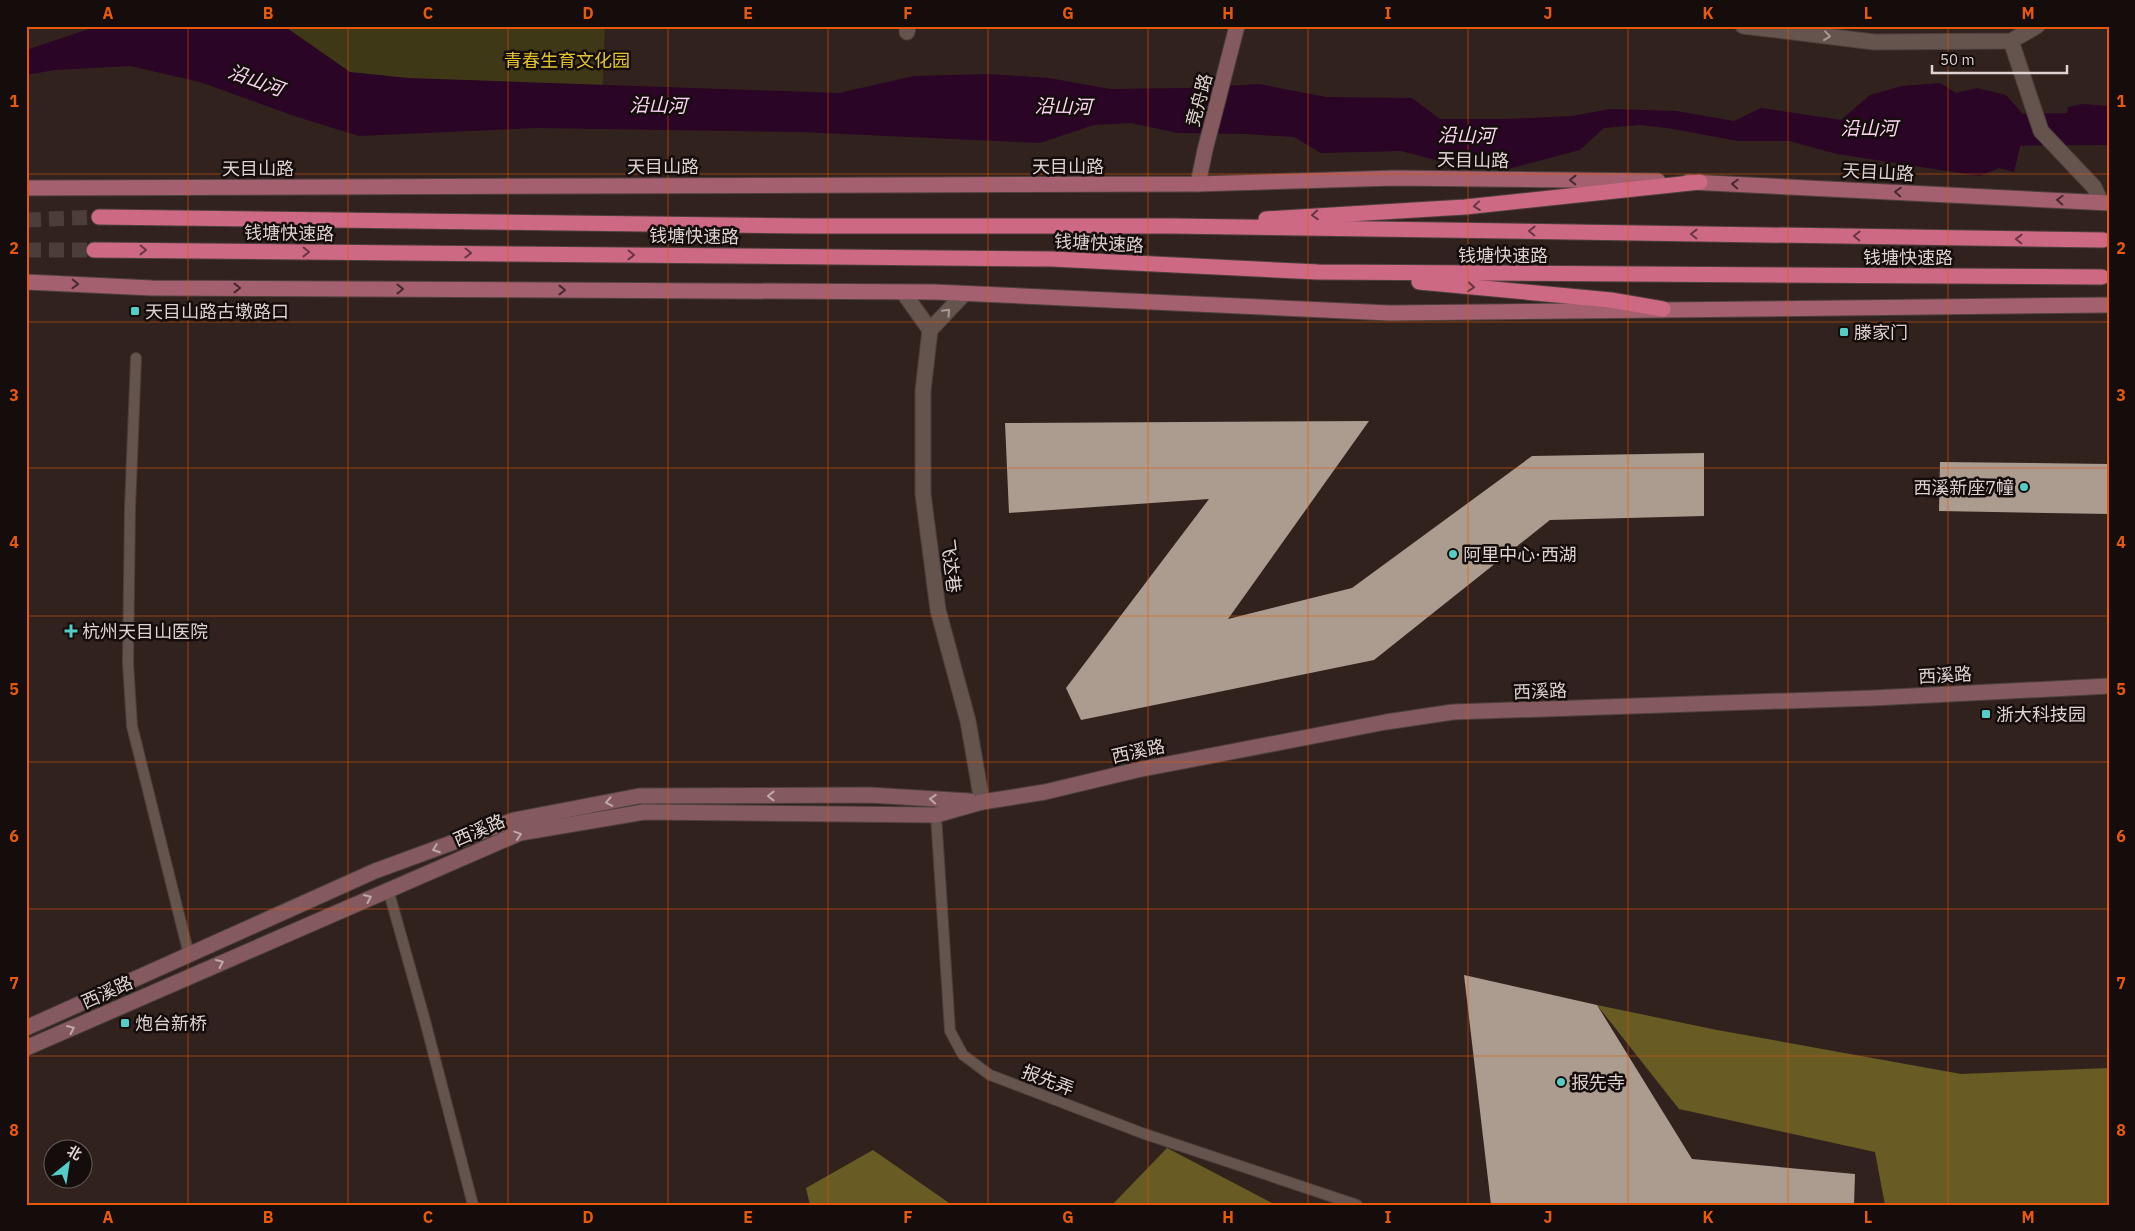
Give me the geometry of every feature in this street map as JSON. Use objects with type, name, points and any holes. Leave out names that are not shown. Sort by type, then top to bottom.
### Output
[{"type":"highway","points":[[1172,226],[1316,215],[1465,207],[1700,182]]},
{"type":"highway","name":"钱塘快速路","points":[[99,217],[810,226],[1172,226],[2103,240]]},
{"type":"highway","name":"钱塘快速路","points":[[94,250],[1052,259],[1318,272],[2102,277]]},
{"type":"highway","points":[[1318,272],[1611,300],[1663,309]]},
{"type":"main road","name":"竞舟路","points":[[1198,184],[1205,150],[1237,29]]},
{"type":"main road","name":"天目山路","points":[[26,188],[1198,184],[1395,178],[1700,182],[2105,202]]},
{"type":"main road","points":[[26,282],[152,288],[903,292],[1390,312],[2109,305]]},
{"type":"main road","name":"西溪路","points":[[26,1048],[520,833],[644,812],[936,815],[982,802],[1045,792],[1137,770],[1386,722],[1453,712],[1873,698],[2109,686]]},
{"type":"main road","name":"西溪路","points":[[26,1028],[374,871],[514,820],[639,796],[869,795],[982,802]]},
{"type":"street","points":[[1744,26],[1874,42],[2012,42],[2037,26]]},
{"type":"street","points":[[2012,42],[2041,131],[2094,186],[2105,202]]},
{"type":"street","points":[[903,292],[930,330],[964,294]]},
{"type":"street","name":"飞达巷","points":[[930,330],[923,391],[923,494],[938,610],[968,721],[982,802]]},
{"type":"lane","points":[[136,358],[129,556],[128,663],[132,726],[189,955]]},
{"type":"lane","name":"报先弄","points":[[936,815],[950,1031],[963,1055],[990,1075],[1142,1134],[1357,1205]]},
{"type":"lane","points":[[388,889],[473,1205]]},
{"type":"green space","name":"青春生育文化园","points":[[267,26],[605,26],[602,97],[321,77]]},
{"type":"shaded area","points":[[1597,1005],[1717,1030],[1961,1074],[2109,1068],[2109,1205],[1885,1205],[1875,1152],[1679,1109]]},
{"type":"shaded area","points":[[1167,1148],[1276,1205],[1112,1205]]},
{"type":"shaded area","points":[[873,1150],[952,1205],[810,1205],[806,1188]]},
{"type":"water","points":[[98,26],[284,26],[350,72],[408,78],[839,93],[914,76],[989,74],[1049,78],[1110,89],[1188,88],[1259,84],[1326,97],[1412,98],[1440,119],[1507,119],[1572,116],[1610,109],[1676,111],[1734,121],[1761,108],[1841,120],[1870,95],[1902,86],[1940,83],[1956,93],[1977,88],[2006,95],[2021,112],[2024,130],[2014,172],[1999,168],[1980,176],[1837,154],[1789,141],[1738,141],[1640,125],[1604,128],[1580,150],[1508,169],[1455,165],[1401,151],[1321,153],[1294,137],[1178,133],[1131,123],[1094,125],[1040,143],[800,132],[536,128],[359,136],[294,116],[200,82],[130,66],[55,70],[26,75],[26,50]]},
{"type":"water","points":[[2082,104],[2109,106],[2109,147],[2082,131],[2067,115],[2068,107]]},
{"type":"building","name":"阿里中心·西湖","points":[[1369,421],[1228,619],[1352,588],[1532,456],[1704,453],[1704,516],[1550,520],[1374,660],[1081,720],[1066,688],[1209,499],[1009,513],[1005,423]]},
{"type":"building","name":"西溪新座7幢","points":[[1940,462],[2109,464],[2109,514],[1939,511]]},
{"type":"building","name":"报先寺","points":[[1464,975],[1597,1005],[1692,1159],[1855,1174],[1854,1205],[1491,1205]]},
{"type":"waterway","name":"沿山河","points":[[1981,130],[2109,129]]},
{"type":"tunnel","points":[[26,220],[99,217]]},
{"type":"tunnel","points":[[26,250],[94,250]]},
{"type":"place","name":"天目山路古墩路口","points":[[135,311]]},
{"type":"place","name":"滕家门","points":[[1844,332]]},
{"type":"place","name":"西溪新座7幢","points":[[2024,487]]},
{"type":"place","name":"阿里中心·西湖","points":[[1453,554]]},
{"type":"place","name":"杭州天目山医院","points":[[71,631]]},
{"type":"place","name":"浙大科技园","points":[[1986,714]]},
{"type":"place","name":"炮台新桥","points":[[125,1023]]},
{"type":"place","name":"报先寺","points":[[1561,1082]]}]
